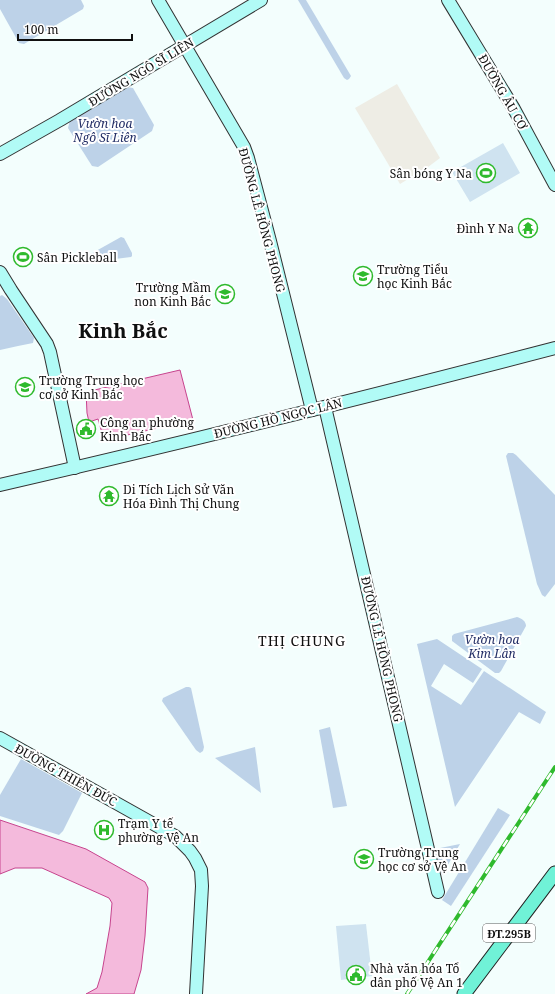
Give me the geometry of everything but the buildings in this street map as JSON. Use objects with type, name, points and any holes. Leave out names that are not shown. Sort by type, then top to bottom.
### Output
[{"type":"main road","name":"ĐT.295B","points":[[464,994],[555,873]]},
{"type":"street","name":"ĐƯỜNG LÊ HỒNG PHONG","points":[[158,0],[244,147],[270,241],[312,410]]},
{"type":"street","name":"ĐƯỜNG NGÔ SĨ LIÊN","points":[[0,154],[60,120],[260,0]]},
{"type":"street","name":"ĐƯỜNG ÂU CƠ","points":[[448,0],[514,109],[555,185]]},
{"type":"street","points":[[0,272],[10,290],[47,344],[75,468]]},
{"type":"street","name":"ĐƯỜNG HỒ NGỌC LÂN","points":[[0,485],[325,407],[555,348]]},
{"type":"street","name":"ĐƯỜNG LÊ HỒNG PHONG","points":[[325,407],[438,892]]},
{"type":"street","name":"ĐƯỜNG THIÊN ĐỨC","points":[[0,738],[175,836],[193,854],[201,870],[202,886],[196,994]]},
{"type":"shaded area","points":[[397,84],[440,158],[400,184],[355,108]]},
{"type":"shaded area","name":"Sân bóng Y Na","points":[[503,143],[520,173],[470,202],[452,172]]},
{"type":"shaded area","points":[[180,370],[193,420],[114,438],[109,434],[102,433],[98,419],[89,422],[86,392]]},
{"type":"shaded area","points":[[0,820],[86,849],[145,882],[148,888],[145,936],[141,970],[134,994],[86,994],[97,988],[102,972],[110,926],[112,903],[109,898],[42,868],[15,868],[0,874]]},
{"type":"shaded area","points":[[366,924],[372,976],[341,980],[336,926]]},
{"type":"green space","points":[[0,0],[81,0],[84,6],[83,9],[24,44],[19,43],[0,9]]},
{"type":"green space","points":[[298,0],[306,0],[351,76],[349,79],[347,80],[344,78]]},
{"type":"green space","name":"Vườn hoa Ngô Sĩ Liên","points":[[127,87],[133,88],[154,125],[152,131],[98,167],[92,166],[68,128],[70,120]]},
{"type":"green space","points":[[121,237],[124,238],[132,253],[131,257],[91,262],[87,261],[87,256]]},
{"type":"green space","points":[[2,295],[7,299],[34,338],[33,343],[0,350],[0,296]]},
{"type":"green space","points":[[508,453],[513,453],[516,455],[555,495],[555,584],[545,597],[542,595],[537,584],[506,456]]},
{"type":"green space","name":"Vườn hoa Kim Lân","points":[[517,617],[523,620],[526,626],[499,673],[495,673],[452,641],[452,636],[454,634]]},
{"type":"green space","points":[[437,639],[482,669],[473,683],[444,664],[431,686],[461,705],[484,671],[546,712],[540,724],[519,712],[455,807],[417,644]]},
{"type":"green space","points":[[186,687],[191,688],[204,747],[203,751],[200,753],[196,750],[162,701],[163,698]]},
{"type":"green space","points":[[330,727],[347,806],[333,808],[319,730]]},
{"type":"green space","points":[[255,747],[261,793],[215,758]]},
{"type":"green space","points":[[21,759],[82,793],[63,831],[59,835],[0,816],[0,795]]},
{"type":"green space","points":[[498,808],[510,815],[451,906],[442,900]]},
{"type":"green space","points":[[460,844],[442,875],[435,849]]},
{"type":"railway","points":[[407,994],[555,767]]},
{"type":"place","name":"Sân bóng Y Na","points":[[486,173]]},
{"type":"place","name":"Đình Y Na","points":[[528,228]]},
{"type":"place","name":"Sân Pickleball","points":[[23,257]]},
{"type":"place","name":"Trường Tiểu học Kinh Bắc","points":[[363,276]]},
{"type":"place","name":"Trường Mầm non Kinh Bắc","points":[[225,294]]},
{"type":"place","name":"Trường Trung học cơ sở Kinh Bắc","points":[[25,387]]},
{"type":"place","name":"Công an phường Kinh Bắc","points":[[86,429]]},
{"type":"place","name":"Di Tích Lịch Sử Văn Hóa Đình Thị Chung","points":[[109,496]]},
{"type":"place","name":"Trạm Y tế phường Vệ An","points":[[104,830]]},
{"type":"place","name":"Trường Trung học cơ sở Vệ An","points":[[364,859]]},
{"type":"place","name":"Nhà văn hóa Tổ dân phố Vệ An 1","points":[[356,975]]},
{"type":"district","name":"Kinh Bắc","points":[[123,330]]},
{"type":"district","name":"THỊ CHUNG","points":[[302,640]]}]
